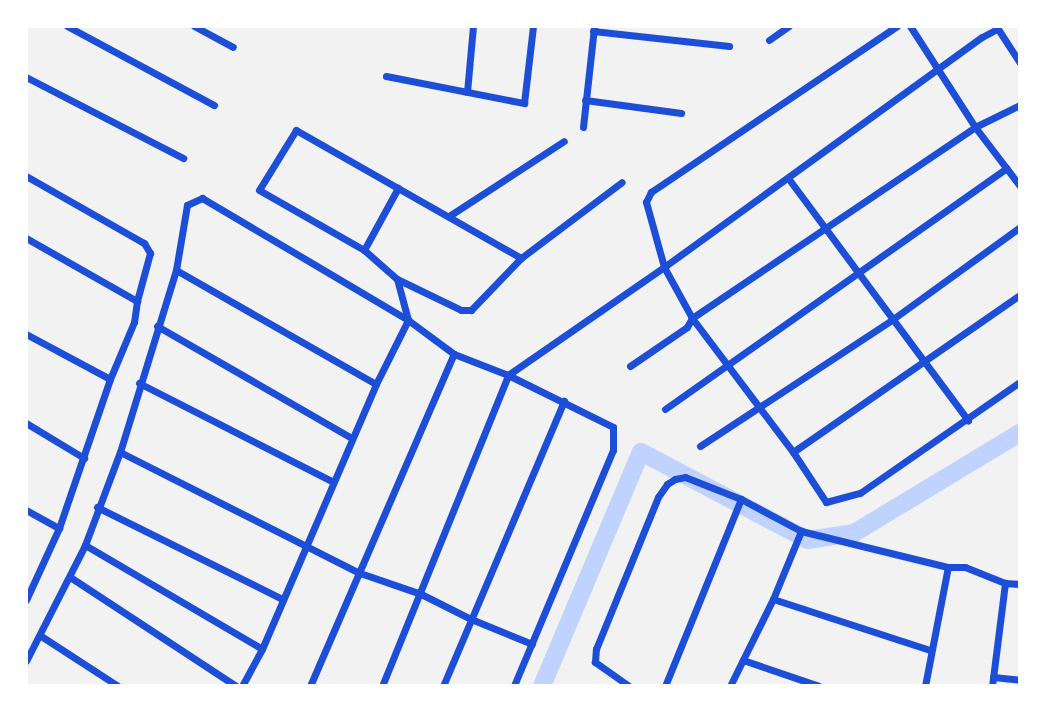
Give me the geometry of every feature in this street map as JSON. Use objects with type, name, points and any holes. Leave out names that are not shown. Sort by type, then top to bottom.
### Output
[{"type":"street","points":[[68,26],[214,105]]},
{"type":"street","points":[[194,26],[233,47]]},
{"type":"street","points":[[467,92],[473,26]]},
{"type":"street","points":[[386,76],[524,103],[533,26]]},
{"type":"street","points":[[769,40],[789,26]]},
{"type":"street","points":[[897,26],[651,192],[646,202],[664,267],[692,318],[793,452],[825,502],[860,493],[1020,382]]},
{"type":"street","points":[[910,26],[975,127],[1020,186]]},
{"type":"street","points":[[583,127],[593,28],[729,46]]},
{"type":"street","points":[[382,686],[508,375],[664,267],[982,37],[997,28],[1020,63]]},
{"type":"street","points":[[1012,51],[1020,45]]},
{"type":"street","points":[[26,76],[183,158]]},
{"type":"street","points":[[586,100],[681,113]]},
{"type":"street","points":[[630,366],[687,327],[692,318],[827,230],[975,127],[1020,105]]},
{"type":"street","points":[[521,258],[296,130],[259,190],[364,250],[397,279],[461,310],[471,310],[521,258],[622,181]]},
{"type":"street","points":[[450,216],[564,141]]},
{"type":"street","points":[[665,409],[1007,168]]},
{"type":"street","points":[[26,176],[144,243],[150,253],[134,322],[110,379],[59,528],[27,597]]},
{"type":"street","points":[[788,178],[968,420]]},
{"type":"street","points":[[364,250],[398,188]]},
{"type":"street","points":[[26,661],[85,545],[97,507],[120,452],[139,383],[176,270],[187,205],[202,198],[408,320],[454,354],[508,375],[611,424],[615,436],[614,450],[514,686]]},
{"type":"street","points":[[700,446],[893,319],[1020,227]]},
{"type":"street","points":[[26,238],[137,301]]},
{"type":"street","points":[[176,270],[376,384]]},
{"type":"street","points":[[242,686],[262,649],[352,438],[408,320],[397,279]]},
{"type":"street","points":[[793,452],[1020,295]]},
{"type":"street","points":[[157,326],[352,438]]},
{"type":"street","points":[[26,334],[110,379]]},
{"type":"street","points":[[310,686],[454,354]]},
{"type":"street","points":[[139,383],[333,482]]},
{"type":"street","points":[[443,686],[564,401]]},
{"type":"street","points":[[26,423],[84,458]]},
{"type":"street","points":[[120,452],[360,573],[421,594],[471,619],[532,644]]},
{"type":"street","points":[[629,686],[599,666],[595,662],[595,655],[659,498],[667,484],[685,477],[741,499],[801,531],[948,567],[965,566],[1005,583],[1020,584]]},
{"type":"street","points":[[665,686],[741,499]]},
{"type":"street","points":[[97,507],[282,599]]},
{"type":"street","points":[[26,510],[59,528]]},
{"type":"street","points":[[730,686],[773,599],[801,531]]},
{"type":"street","points":[[85,545],[262,649]]},
{"type":"street","points":[[925,686],[948,567]]},
{"type":"street","points":[[70,577],[236,686]]},
{"type":"street","points":[[992,686],[1005,583]]},
{"type":"street","points":[[773,599],[930,650]]},
{"type":"street","points":[[41,636],[118,686]]},
{"type":"street","points":[[743,660],[820,686]]},
{"type":"street","points":[[993,677],[1020,680]]},
{"type":"waterway","points":[[542,686],[641,452],[808,540],[854,533],[1020,433]]}]
